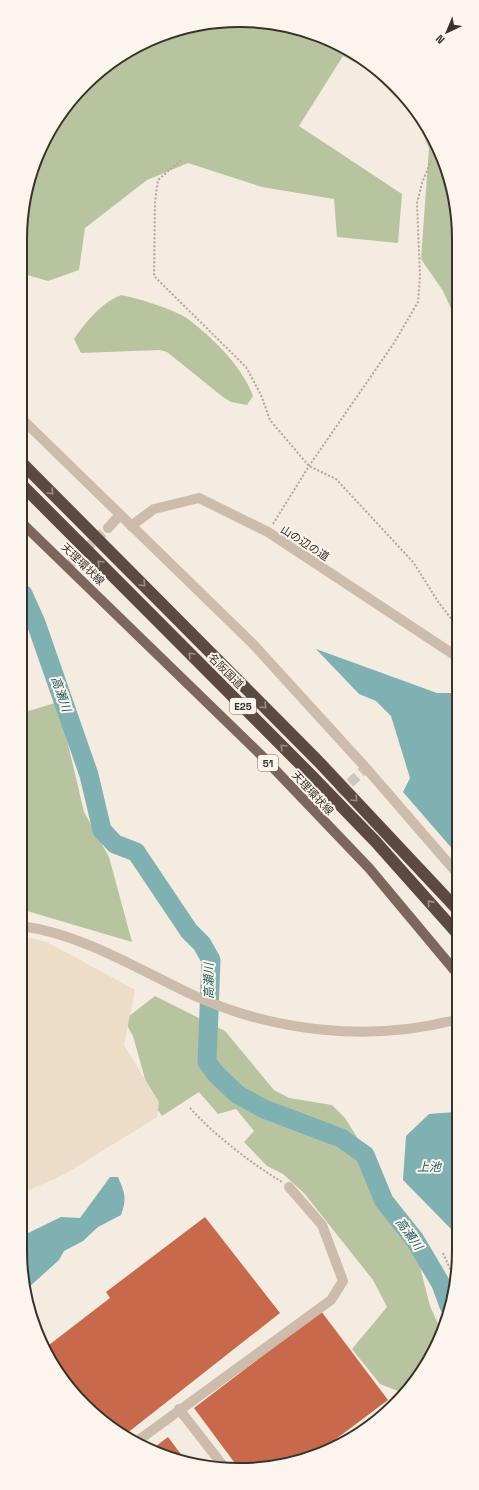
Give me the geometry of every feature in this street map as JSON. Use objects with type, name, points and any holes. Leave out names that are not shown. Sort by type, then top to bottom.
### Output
[{"type":"highway","name":"名阪国道","points":[[27,468],[318,760],[452,904]]},
{"type":"highway","name":"名阪国道","points":[[27,490],[307,771],[375,841],[452,928]]},
{"type":"main road","name":"天理環状線","points":[[27,527],[71,564],[260,754],[369,868],[452,967]]},
{"type":"street","points":[[27,424],[253,644],[366,768],[452,867]]},
{"type":"street","name":"山の辺の道","points":[[131,526],[154,508],[199,498],[268,532],[452,653]]},
{"type":"street","points":[[108,528],[120,514]]},
{"type":"street","points":[[27,927],[63,936],[107,953],[223,1008],[252,1017],[334,1031],[387,1031],[421,1027],[452,1021]]},
{"type":"street","points":[[141,1439],[331,1300],[344,1281],[322,1225],[289,1186]]},
{"type":"street","points":[[180,1409],[220,1462]]},
{"type":"path","points":[[181,160],[158,180],[155,202],[154,276],[246,367],[261,395],[270,420],[309,466],[336,479],[413,562],[439,603],[452,620]]},
{"type":"path","points":[[268,532],[309,466],[394,343],[418,302],[420,276],[417,203],[430,161]]},
{"type":"path","points":[[190,1108],[198,1117],[249,1159],[289,1186]]},
{"type":"path","points":[[443,1254],[451,1271]]},
{"type":"green space","points":[[226,27],[253,27],[281,31],[308,38],[346,55],[362,66],[343,56],[299,126],[402,194],[398,243],[337,237],[334,199],[262,187],[188,163],[147,180],[85,228],[79,270],[48,281],[27,275],[27,226],[31,198],[38,171],[55,133],[71,110],[89,89],[121,63],[133,55],[158,43],[185,34]]},
{"type":"green space","points":[[374,75],[390,89],[407,109]]},
{"type":"green space","points":[[420,127],[436,158],[448,198],[452,226],[452,311],[443,291],[421,259],[429,148]]},
{"type":"green space","points":[[121,295],[175,312],[188,319],[207,335],[226,353],[248,385],[253,396],[247,405],[231,402],[223,397],[167,352],[160,350],[81,353],[74,339],[101,308],[114,298]]},
{"type":"green space","points":[[58,702],[84,812],[109,857],[132,942],[27,911],[27,711]]},
{"type":"green space","points":[[155,996],[225,1031],[274,1090],[289,1098],[332,1105],[345,1118],[365,1150],[381,1195],[414,1243],[430,1306],[439,1325],[424,1357],[399,1391],[380,1384],[352,1349],[387,1307],[373,1280],[304,1193],[283,1174],[267,1166],[244,1142],[254,1131],[236,1109],[218,1114],[199,1092],[162,1116],[151,1100],[133,1036],[124,1020]]},
{"type":"shaded area","points":[[27,937],[47,942],[135,990],[124,1045],[159,1102],[157,1117],[65,1174],[27,1191]]},
{"type":"water","points":[[316,649],[437,693],[452,693],[452,848],[403,792],[410,778],[391,716],[376,701],[359,694]]},
{"type":"water","name":"上池","points":[[452,1112],[452,1230],[403,1180],[406,1136],[429,1114]]},
{"type":"water","points":[[110,1177],[118,1177],[124,1192],[125,1200],[121,1215],[98,1227],[83,1241],[64,1251],[59,1260],[30,1286],[27,1264],[27,1234],[61,1217],[80,1218]]},
{"type":"building","points":[[205,1217],[280,1313],[129,1432],[89,1401],[63,1369],[49,1345],[110,1298],[106,1292]]},
{"type":"building","points":[[321,1311],[388,1400],[334,1441],[321,1447],[294,1456],[253,1463],[235,1463],[194,1408]]},
{"type":"building","points":[[168,1437],[182,1455],[171,1452],[156,1446]]},
{"type":"waterway","name":"高瀬川","points":[[27,603],[36,623],[89,775],[102,830],[115,844],[136,852],[189,931],[202,944],[211,960],[207,1062],[216,1074],[237,1094],[264,1109],[341,1138],[365,1155],[384,1201],[415,1240],[441,1284],[446,1299]]},
{"type":"tunnel","points":[[74,560],[108,528]]},
{"type":"tunnel","points":[[317,814],[366,768]]}]
